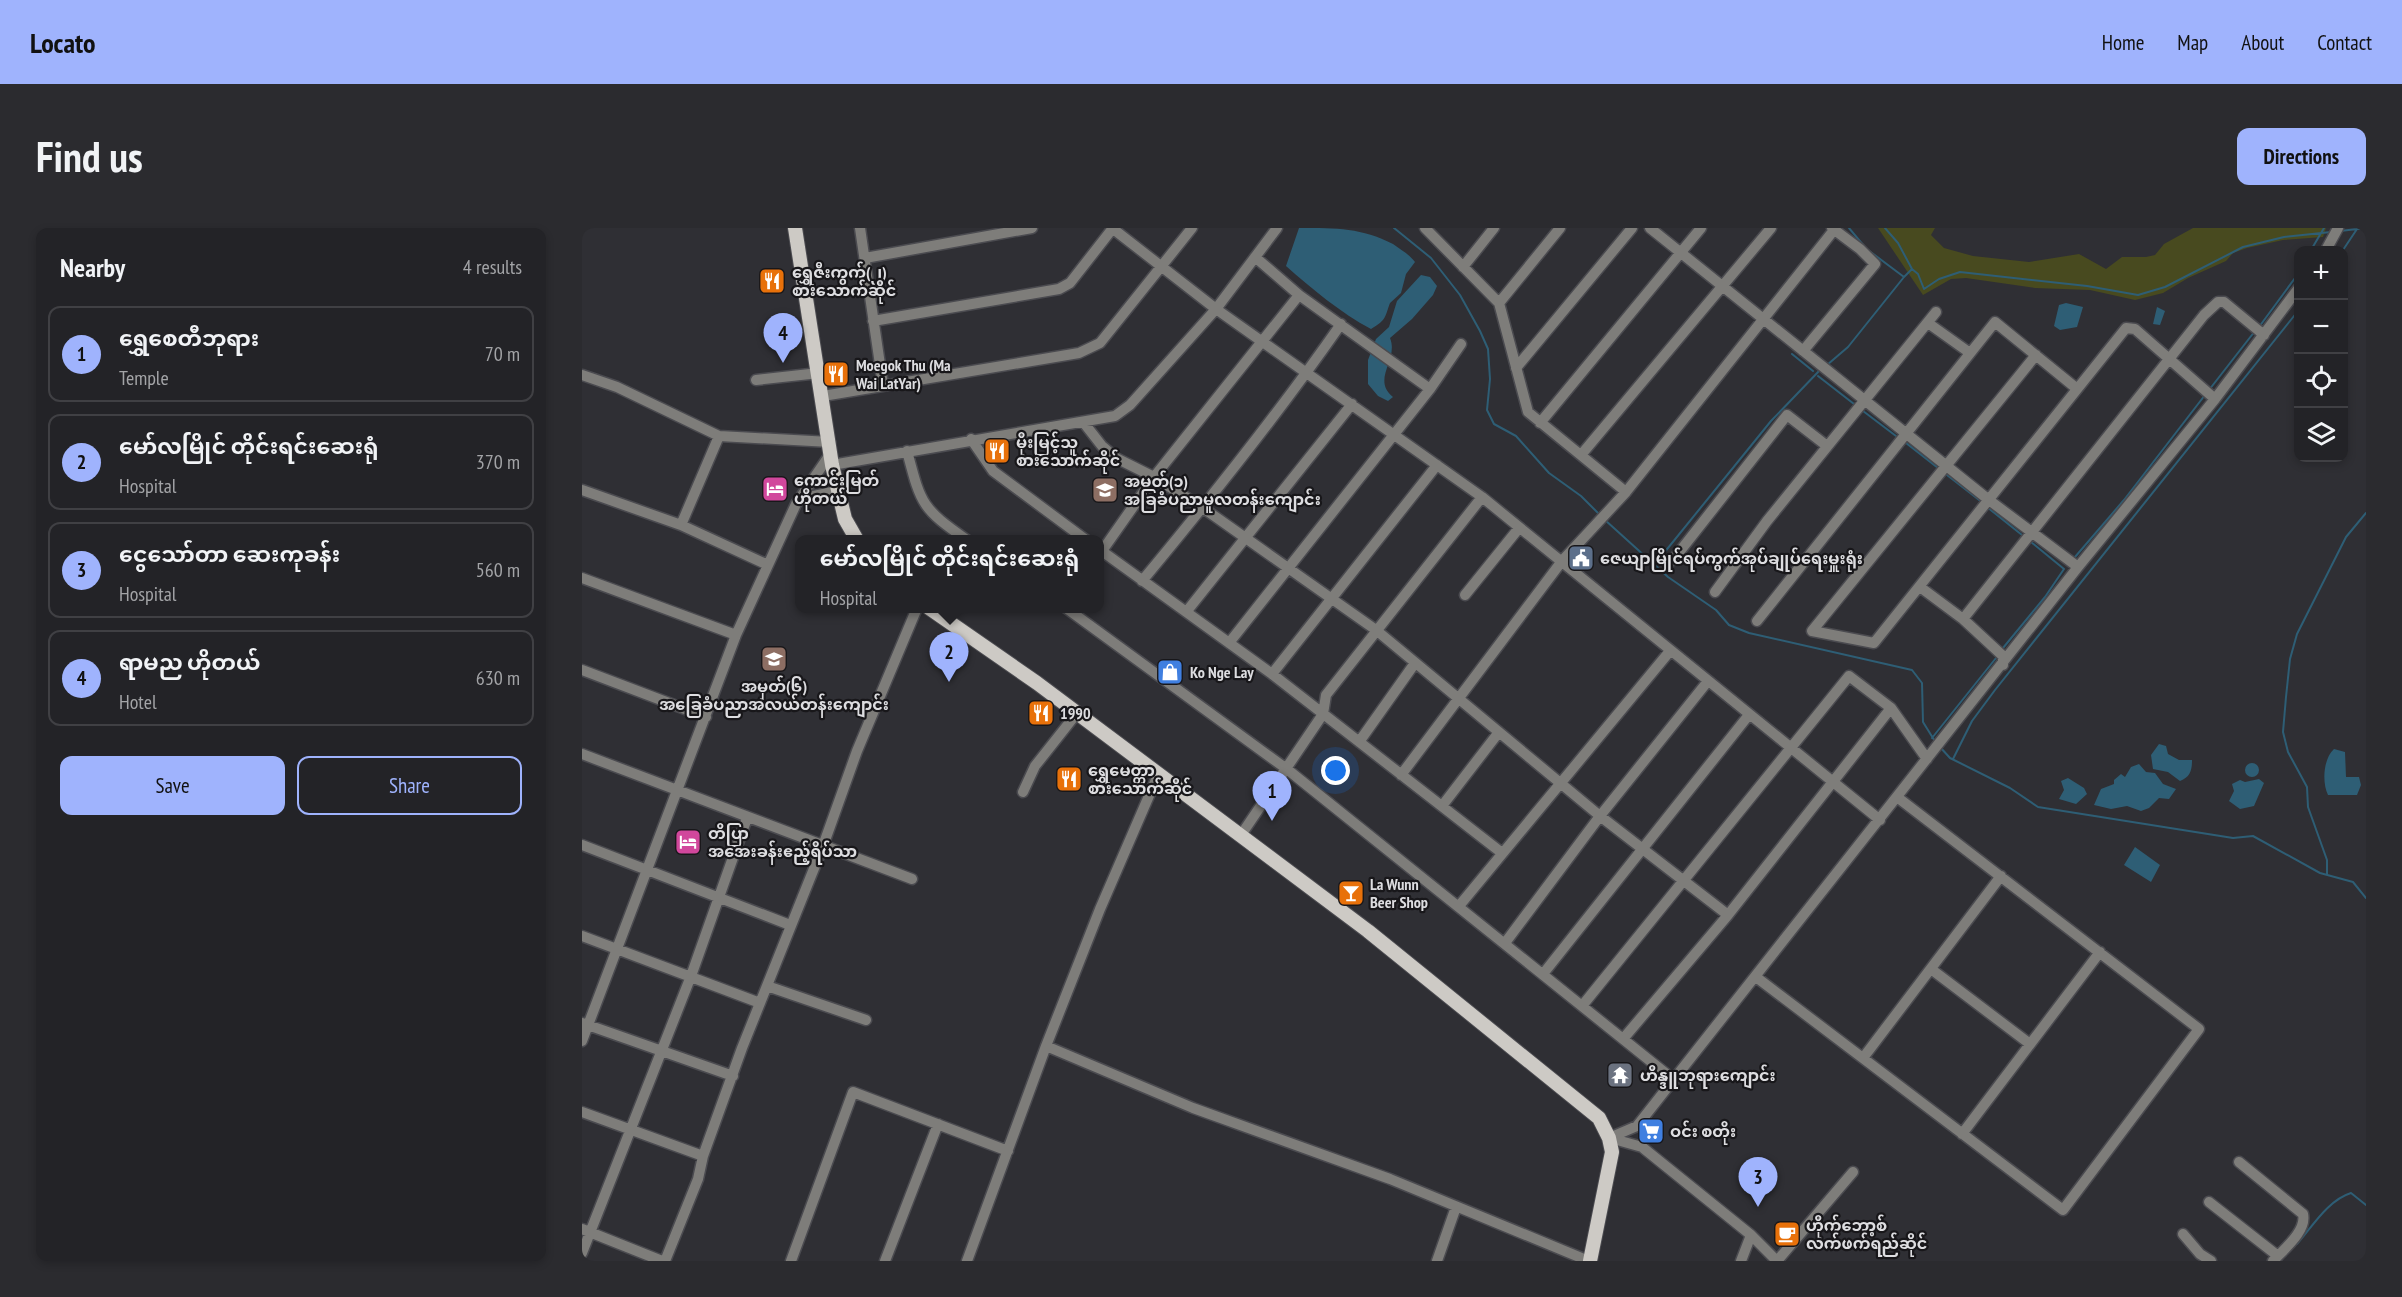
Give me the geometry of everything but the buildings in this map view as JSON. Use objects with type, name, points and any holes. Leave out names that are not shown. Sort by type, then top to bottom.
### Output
[{"type":"main road","points":[[795,228],[837,491],[845,519],[853,535]]},
{"type":"main road","points":[[935,613],[1077,713],[1368,931],[1599,1118],[1609,1138],[1612,1152],[1589,1261]]},
{"type":"street","points":[[860,228],[883,385]]},
{"type":"street","points":[[864,258],[1032,228]]},
{"type":"street","points":[[873,321],[1059,289],[1070,283],[1112,228],[1216,309],[1482,497],[1748,716],[1880,820]]},
{"type":"street","points":[[823,396],[1078,353],[1100,343],[1192,228]]},
{"type":"street","points":[[582,375],[617,387],[719,436],[831,454],[907,451],[971,439],[1084,423],[1115,416],[1130,405],[1216,309],[1277,228]]},
{"type":"street","points":[[1425,228],[1499,303],[1528,412],[1626,492]]},
{"type":"street","points":[[1463,267],[1494,228]]},
{"type":"street","points":[[1499,303],[1560,228]]},
{"type":"street","points":[[1516,368],[1632,228]]},
{"type":"street","points":[[1650,228],[1989,500],[2078,567]]},
{"type":"street","points":[[1540,423],[1701,228]]},
{"type":"street","points":[[1581,455],[1771,228]]},
{"type":"street","points":[[2329,246],[2338,228]]},
{"type":"street","points":[[1401,775],[1562,561],[1626,492],[1833,229],[1860,249],[1875,264],[1803,351]]},
{"type":"street","points":[[1255,257],[1299,295],[1430,389]]},
{"type":"street","points":[[1609,1138],[1637,1126],[2078,567],[2215,399],[2294,294]]},
{"type":"street","points":[[1104,546],[1154,477],[1299,295]]},
{"type":"street","points":[[1963,618],[2168,358],[2218,302],[2233,307],[2264,335]]},
{"type":"street","points":[[1715,592],[1827,446],[1936,312]]},
{"type":"street","points":[[1757,621],[1995,322],[2076,388]]},
{"type":"street","points":[[1928,323],[1970,353]]},
{"type":"street","points":[[1142,580],[1203,508],[1307,373],[1341,324]]},
{"type":"street","points":[[2036,355],[1812,631],[1874,644],[2126,328],[2135,329],[2215,399]]},
{"type":"street","points":[[1229,643],[1395,435],[1461,344]]},
{"type":"street","points":[[756,380],[819,373]]},
{"type":"street","points":[[1187,611],[1352,404]]},
{"type":"street","points":[[1673,560],[1787,415],[1827,446]]},
{"type":"street","points":[[1084,423],[1102,446],[1116,458],[1154,477],[1203,508],[1376,630],[1600,816],[1685,879],[1728,915]]},
{"type":"street","points":[[681,525],[719,436]]},
{"type":"street","points":[[971,439],[993,471],[1079,535]]},
{"type":"street","points":[[907,451],[923,503],[934,516],[960,535]]},
{"type":"street","points":[[582,1041],[585,1024],[736,635],[800,499],[831,454]]},
{"type":"street","points":[[1272,674],[1437,465]]},
{"type":"street","points":[[582,490],[681,525],[768,565]]},
{"type":"street","points":[[800,499],[837,491]]},
{"type":"street","points":[[1241,835],[1288,770],[1323,714],[1326,695],[1482,497]]},
{"type":"street","points":[[1466,595],[1519,528]]},
{"type":"street","points":[[1104,552],[1272,674],[1502,853]]},
{"type":"street","points":[[582,578],[736,635]]},
{"type":"street","points":[[1920,587],[1963,618],[2003,657],[2002,665]]},
{"type":"street","points":[[586,1231],[663,1261],[698,1179],[702,1156],[823,846],[856,751],[915,613]]},
{"type":"street","points":[[1072,613],[1288,770],[1674,1080]]},
{"type":"street","points":[[1459,906],[1670,651]]},
{"type":"street","points":[[1359,742],[1416,663]]},
{"type":"street","points":[[582,670],[706,717]]},
{"type":"street","points":[[1582,1006],[1849,676],[1891,708],[1929,756]]},
{"type":"street","points":[[1505,943],[1600,816],[1708,681]]},
{"type":"street","points":[[1623,1039],[1728,915],[1891,708]]},
{"type":"street","points":[[1023,792],[1035,766],[1077,713]]},
{"type":"street","points":[[1543,974],[1748,716]]},
{"type":"street","points":[[1442,806],[1499,732]]},
{"type":"street","points":[[582,754],[912,879]]},
{"type":"street","points":[[966,1261],[1100,909],[1158,775]]},
{"type":"street","points":[[1756,977],[2063,1210],[2199,1029],[1897,797]]},
{"type":"street","points":[[582,1253],[586,1231],[661,1052],[747,818]]},
{"type":"street","points":[[582,845],[718,896],[790,926]]},
{"type":"street","points":[[1863,1058],[2001,876]]},
{"type":"street","points":[[582,936],[760,1003]]},
{"type":"street","points":[[1962,1134],[2100,952]]},
{"type":"street","points":[[1931,969],[2030,1044]]},
{"type":"street","points":[[767,986],[866,1020]]},
{"type":"street","points":[[585,1024],[733,1076]]},
{"type":"street","points":[[1046,1046],[1193,1108],[1264,1132],[1589,1261]]},
{"type":"street","points":[[791,1261],[853,1092],[1008,1150]]},
{"type":"street","points":[[582,1112],[702,1156]]},
{"type":"street","points":[[885,1261],[938,1124]]},
{"type":"street","points":[[1609,1138],[1642,1147],[1751,1235],[1777,1261],[1853,1172]]},
{"type":"street","points":[[2209,1203],[2276,1258],[2301,1229],[2305,1221],[2303,1214],[2239,1162]]},
{"type":"street","points":[[1437,1261],[1456,1207]]},
{"type":"street","points":[[2183,1234],[2200,1254],[2211,1261]]},
{"type":"street","points":[[1741,1261],[1751,1235]]},
{"type":"green space","points":[[1878,228],[1935,228],[1931,235],[1944,248],[1973,256],[2029,262],[2079,254],[2106,269],[2122,257],[2155,255],[2164,244],[2193,228],[2326,228],[2323,237],[2283,240],[2233,253],[2226,261],[2188,278],[2163,293],[2135,300],[2090,290],[2035,288],[1966,278],[1951,279],[1923,295]]},
{"type":"water","points":[[1299,228],[1360,232],[1393,244],[1413,259],[1415,262],[1406,274],[1401,293],[1390,303],[1385,318],[1380,323],[1371,329],[1360,323],[1327,300],[1286,266]]},
{"type":"water","points":[[1421,275],[1430,277],[1437,286],[1433,295],[1412,319],[1390,338],[1392,346],[1385,383],[1393,397],[1388,401],[1378,396],[1368,384],[1368,360],[1376,339],[1389,327],[1397,301]]},
{"type":"water","points":[[2066,303],[2083,307],[2077,327],[2060,330],[2054,326],[2059,305]]},
{"type":"water","points":[[2157,307],[2165,311],[2160,325],[2153,324]]},
{"type":"water","points":[[2159,744],[2166,746],[2168,754],[2179,760],[2192,760],[2191,770],[2186,778],[2180,781],[2168,772],[2153,769],[2151,755]]},
{"type":"water","points":[[2334,749],[2345,752],[2346,777],[2359,777],[2361,785],[2357,795],[2328,795],[2325,771],[2330,753]]},
{"type":"water","points":[[2249,763],[2255,763],[2259,770],[2255,777],[2249,777],[2245,773],[2245,767]]},
{"type":"water","points":[[2139,764],[2146,772],[2155,773],[2163,784],[2176,789],[2169,799],[2159,798],[2149,808],[2141,811],[2127,806],[2111,809],[2094,805],[2101,789],[2114,784],[2114,780],[2121,774],[2125,777],[2131,767]]},
{"type":"water","points":[[2068,778],[2084,788],[2087,794],[2076,804],[2059,799],[2064,790],[2061,781]]},
{"type":"water","points":[[2259,779],[2264,783],[2254,806],[2240,809],[2229,801],[2234,791],[2232,784],[2240,780],[2245,782]]},
{"type":"water","points":[[2135,847],[2160,865],[2151,882],[2124,865]]},
{"type":"waterway","points":[[1394,228],[1431,258],[1460,295],[1480,331],[1488,349],[1490,379],[1487,410],[1494,424],[1516,436],[1549,473],[1581,496],[1601,516]]},
{"type":"waterway","points":[[1849,228],[1864,246]]},
{"type":"waterway","points":[[1885,228],[1898,243],[1912,269]]},
{"type":"waterway","points":[[2313,246],[2324,228]]},
{"type":"waterway","points":[[2340,231],[2366,228]]},
{"type":"waterway","points":[[2346,246],[2357,229]]},
{"type":"waterway","points":[[1868,250],[1904,277],[1912,269],[1918,274],[1924,289],[1939,279],[1960,272],[2087,286],[2138,295],[2165,287],[2243,247],[2284,237],[2331,232]]},
{"type":"waterway","points":[[1827,365],[1848,347],[1904,277]]},
{"type":"waterway","points":[[2259,327],[2294,279]]},
{"type":"waterway","points":[[1953,759],[1972,721],[1995,690],[2294,316]]},
{"type":"waterway","points":[[2209,390],[2255,331]]},
{"type":"waterway","points":[[1792,354],[1813,371]]},
{"type":"waterway","points":[[1655,564],[1771,421],[1820,370]]},
{"type":"waterway","points":[[1818,376],[1854,404]]},
{"type":"waterway","points":[[2075,557],[2124,500],[2205,395]]},
{"type":"waterway","points":[[1863,411],[1896,436]]},
{"type":"waterway","points":[[1906,443],[1938,468]]},
{"type":"waterway","points":[[1947,475],[1983,503]]},
{"type":"waterway","points":[[1987,507],[2022,535]]},
{"type":"waterway","points":[[2327,874],[2327,860],[2308,807],[2307,787],[2288,752],[2283,732],[2290,659],[2297,634],[2346,537],[2366,513]]},
{"type":"waterway","points":[[1605,520],[1668,577],[1716,610],[1729,625],[1749,633],[1912,670],[1922,683],[1923,722],[1936,743]]},
{"type":"waterway","points":[[2003,648],[2045,597],[2064,569],[2031,542]]},
{"type":"waterway","points":[[1932,738],[1996,658]]},
{"type":"waterway","points":[[1940,747],[1950,758],[2010,788],[2038,807],[2233,838],[2253,836],[2320,873],[2353,882],[2366,898]]},
{"type":"waterway","points":[[2297,1244],[2321,1215],[2343,1197],[2351,1193],[2366,1205]]},
{"type":"place","name":"ရွှေဇီးကွက်(၂) စားသောက်ဆိုင်","points":[[772,281]]},
{"type":"place","name":"ရာမည ဟိုတယ်","points":[[783,363]]},
{"type":"place","name":"Moegok Thu (Ma Wai LatYar)","points":[[836,374]]},
{"type":"place","name":"မိုးမြင့်သူ စားသောက်ဆိုင်","points":[[997,451]]},
{"type":"place","name":"ကောင်းမြတ် ဟိုတယ်","points":[[775,489]]},
{"type":"place","name":"အမှတ်(၁) အခြခံပညာမူလတန်းကျောင်း","points":[[1105,490]]},
{"type":"place","name":"ဇေယျာမြိုင်ရပ်ကွက်အုပ်ချုပ်ရေးမှူးရုံး","points":[[1581,558]]},
{"type":"place","name":"အမှတ်(၆) အခြေခံပညာအလယ်တန်းကျောင်း","points":[[774,659]]},
{"type":"place","name":"Ko Nge Lay","points":[[1170,672]]},
{"type":"place","name":"မော်လမြိုင် တိုင်းရင်းဆေးရုံ","points":[[949,682]]},
{"type":"place","name":"1990","points":[[1041,713]]},
{"type":"place","name":"ရွှေမေတ္တာ စားသောက်ဆိုင်","points":[[1069,779]]},
{"type":"place","name":"ရွှေစေတီဘုရား","points":[[1272,821]]},
{"type":"place","name":"တိပြာ အအေးခန်းဧည့်ရိပ်သာ","points":[[688,842]]},
{"type":"place","name":"La Wunn Beer Shop","points":[[1351,893]]},
{"type":"place","name":"ဟိန္ဒူဘုရားကျောင်း","points":[[1620,1075]]},
{"type":"place","name":"ဝင်း စတိုး","points":[[1651,1131]]},
{"type":"place","name":"ငွေသော်တာ ဆေးကုခန်း","points":[[1758,1207]]},
{"type":"place","name":"ဟိုက်ဘော့စ် လက်ဖက်ရည်ဆိုင်","points":[[1787,1234]]}]
